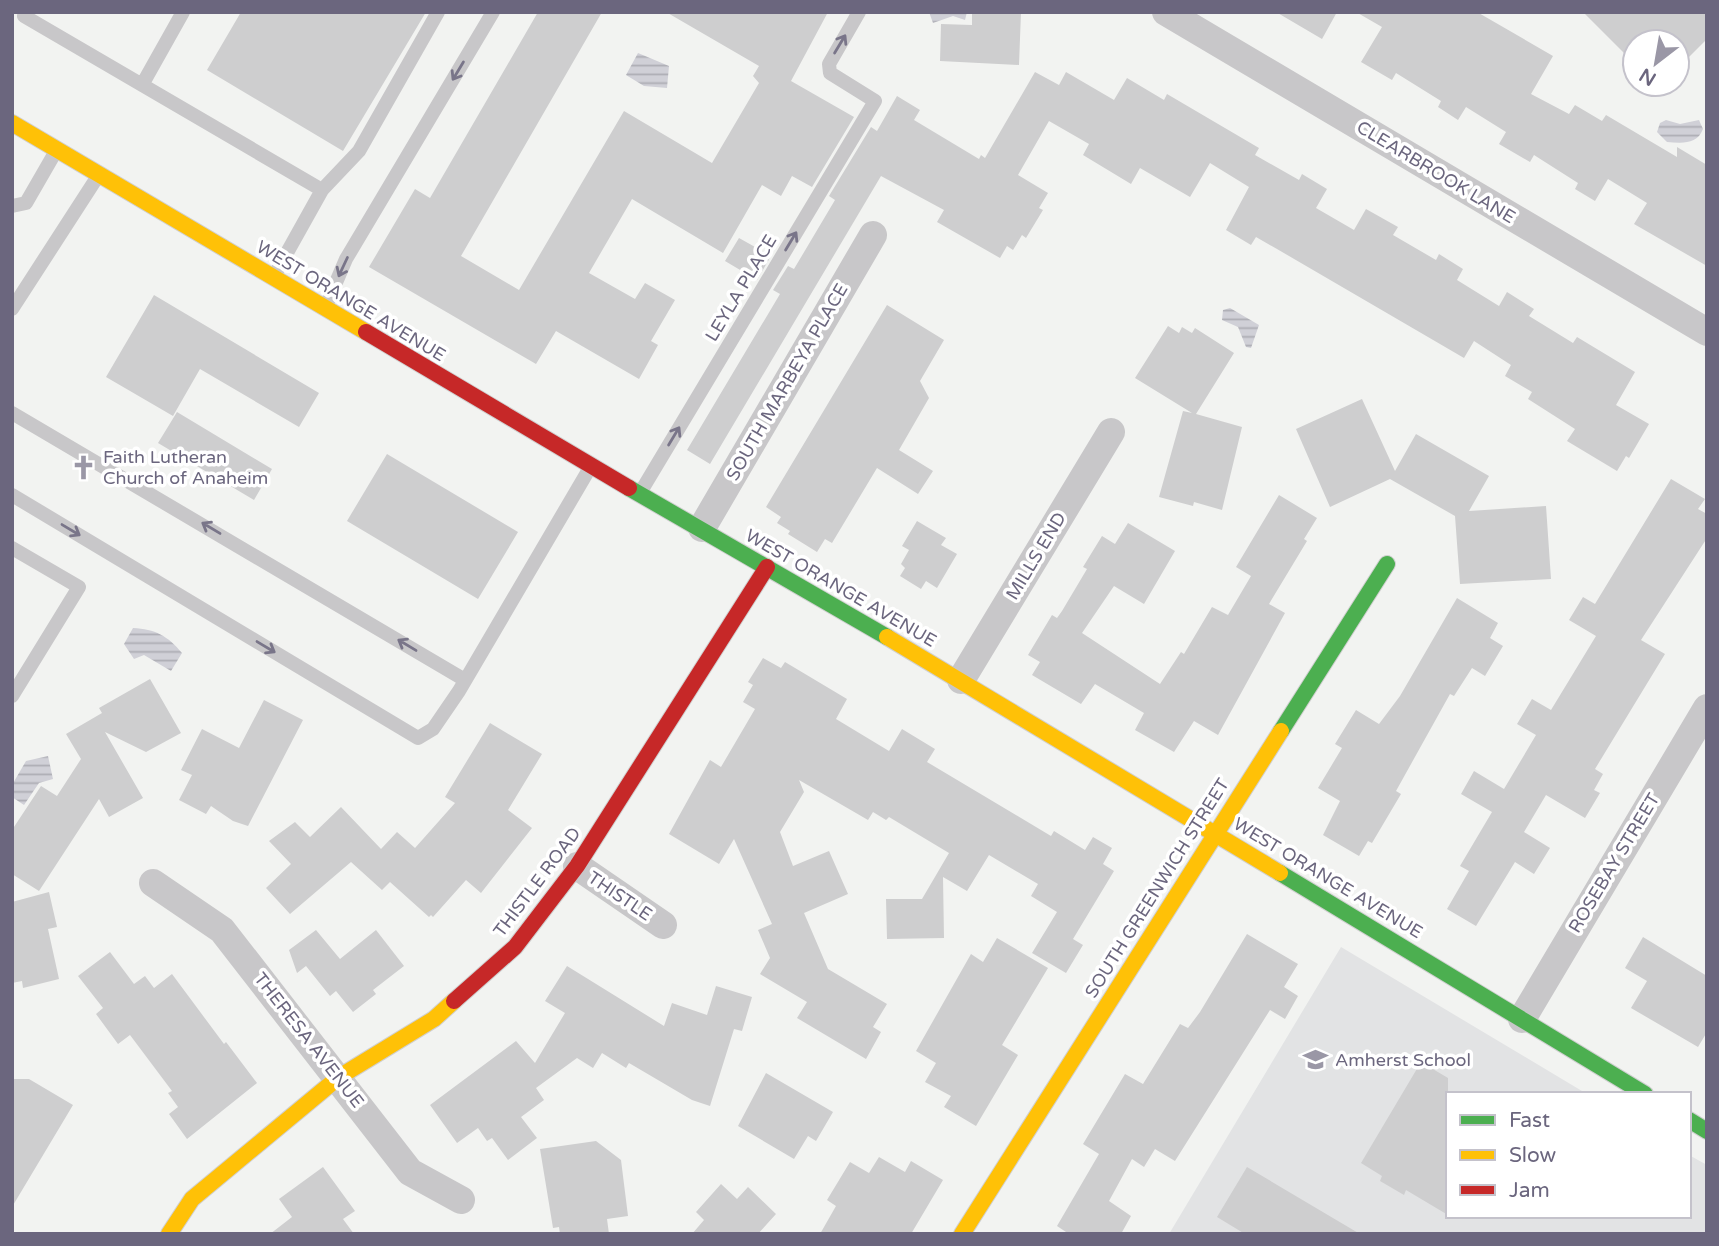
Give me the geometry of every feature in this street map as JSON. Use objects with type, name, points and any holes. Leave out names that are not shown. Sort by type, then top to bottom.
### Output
[{"type":"street","name":"CLEARBROOK LANE","points":[[1166,12],[1707,332]]},
{"type":"street","name":"WEST ORANGE AVENUE","points":[[12,123],[639,495],[702,528],[961,680],[1642,1092]]},
{"type":"street","name":"SOUTH MARBEYA PLACE","points":[[702,528],[873,235]]},
{"type":"street","name":"MILLS END","points":[[961,680],[1111,432]]},
{"type":"street","name":"SOUTH GREENWICH STREET","points":[[962,1234],[1387,564]]},
{"type":"street","name":"THISTLE ROAD","points":[[169,1234],[192,1199],[339,1077],[434,1019],[515,947],[577,866],[766,567]]},
{"type":"street","name":"ROSEBAY STREET","points":[[1522,1019],[1707,708]]},
{"type":"street","name":"THISTLE","points":[[577,866],[663,925]]},
{"type":"street","name":"THERESA AVENUE","points":[[153,883],[222,930],[339,1077],[410,1172],[461,1200]]},
{"type":"street","points":[[1691,1121],[1707,1131]]},
{"type":"lane","points":[[26,12],[24,16],[321,190]]},
{"type":"lane","points":[[142,85],[183,12]]},
{"type":"lane","points":[[274,278],[321,190],[359,151],[438,12]]},
{"type":"lane","points":[[325,308],[346,259],[493,12]]},
{"type":"lane","name":"LEYLA PLACE","points":[[639,495],[875,101],[830,73],[829,64],[859,12]]},
{"type":"lane","points":[[12,206],[26,203],[57,150]]},
{"type":"lane","points":[[12,309],[99,174]]},
{"type":"lane","points":[[12,413],[465,680]]},
{"type":"lane","points":[[12,495],[418,738],[433,729],[465,680],[591,466]]},
{"type":"lane","points":[[12,548],[79,587],[12,696]]},
{"type":"shaded area","points":[[929,12],[967,12],[965,20],[953,16],[933,23]]},
{"type":"shaded area","points":[[638,53],[669,66],[667,88],[644,86],[626,75]]},
{"type":"shaded area","points":[[1666,120],[1680,124],[1699,120],[1703,129],[1693,140],[1683,143],[1667,142],[1657,132],[1660,123]]},
{"type":"shaded area","points":[[1230,308],[1259,325],[1251,348],[1246,347],[1238,327],[1222,320],[1223,310]]},
{"type":"shaded area","points":[[133,628],[154,632],[177,647],[182,653],[171,671],[144,655],[134,659],[124,644]]},
{"type":"shaded area","points":[[48,756],[53,779],[39,783],[24,805],[12,797],[12,785],[26,761]]},
{"type":"shaded area","points":[[1341,947],[1584,1092],[1446,1092],[1446,1218],[1691,1218],[1691,1156],[1707,1165],[1707,1234],[1169,1234]]},
{"type":"building","points":[[241,12],[426,12],[343,151],[207,70]]},
{"type":"building","points":[[538,12],[602,12],[461,256],[519,290],[624,111],[712,163],[759,83],[753,76],[759,66],[666,12],[828,12],[791,81],[854,117],[812,187],[792,176],[781,196],[762,185],[723,253],[632,199],[589,273],[635,299],[645,283],[675,300],[651,341],[658,345],[639,379],[556,331],[536,364],[369,267],[415,189],[430,198]]},
{"type":"building","points":[[972,12],[1021,12],[1019,65],[940,61],[941,24],[972,25]]},
{"type":"building","points":[[1276,12],[1337,12],[1322,39]]},
{"type":"building","points":[[1356,12],[1477,12],[1553,56],[1531,94],[1569,114],[1575,105],[1602,121],[1606,115],[1677,157],[1677,147],[1707,165],[1707,266],[1634,224],[1647,203],[1608,179],[1595,201],[1575,189],[1578,183],[1534,155],[1530,162],[1499,144],[1506,132],[1466,107],[1458,120],[1438,107],[1441,101],[1396,73],[1392,80],[1361,62],[1382,27]]},
{"type":"building","points":[[1583,12],[1707,12],[1707,39],[1691,55],[1691,28],[1621,28],[1621,50]]},
{"type":"building","points":[[1035,72],[1059,85],[1066,72],[1114,100],[1127,78],[1164,100],[1167,94],[1259,148],[1255,155],[1299,180],[1302,174],[1327,189],[1316,208],[1354,230],[1366,209],[1398,227],[1393,235],[1436,260],[1439,254],[1463,269],[1457,280],[1499,306],[1507,292],[1534,309],[1529,316],[1573,343],[1577,337],[1635,372],[1616,405],[1649,424],[1629,458],[1626,456],[1617,471],[1567,441],[1575,429],[1528,399],[1532,392],[1505,376],[1511,365],[1474,341],[1464,358],[1256,237],[1251,245],[1226,230],[1249,187],[1210,163],[1190,197],[1140,168],[1131,184],[1083,155],[1089,144],[1049,121],[1018,175],[1048,193],[1039,208],[1043,210],[1026,238],[1022,235],[1013,250],[1007,246],[1000,258],[937,222],[944,210],[881,176],[710,464],[687,450],[780,294],[773,290],[788,266],[794,269],[835,200],[829,196],[871,127],[877,131],[897,96],[920,110],[914,120],[979,159],[981,155],[985,158]]},
{"type":"building","points":[[739,238],[771,256],[757,280],[725,261]]},
{"type":"building","points":[[154,295],[319,393],[299,427],[200,369],[173,416],[106,377]]},
{"type":"building","points":[[887,305],[944,340],[920,381],[929,398],[899,450],[933,471],[918,494],[877,468],[832,543],[825,539],[817,552],[788,534],[790,531],[777,523],[781,517],[766,507]]},
{"type":"building","points":[[1168,326],[1179,333],[1182,327],[1192,333],[1195,328],[1234,353],[1196,414],[1242,427],[1222,510],[1194,502],[1193,506],[1159,497],[1183,411],[1192,413],[1135,378]]},
{"type":"building","points":[[1362,399],[1395,471],[1416,434],[1489,476],[1469,511],[1546,506],[1551,579],[1460,584],[1455,516],[1390,479],[1330,507],[1296,429]]},
{"type":"building","points":[[177,412],[272,469],[254,500],[158,443]]},
{"type":"building","points":[[387,454],[518,532],[478,599],[347,521]]},
{"type":"building","points":[[1671,479],[1705,499],[1698,509],[1707,514],[1707,538],[1641,640],[1665,654],[1595,769],[1603,774],[1594,790],[1600,793],[1585,818],[1546,795],[1524,832],[1550,848],[1534,874],[1515,862],[1476,926],[1447,909],[1469,871],[1460,866],[1492,812],[1461,794],[1474,771],[1504,789],[1536,735],[1517,724],[1532,699],[1551,710],[1596,636],[1569,620],[1583,597],[1595,604]]},
{"type":"building","points":[[1279,495],[1317,518],[1304,539],[1307,541],[1269,604],[1285,613],[1218,735],[1194,721],[1174,752],[1135,730],[1144,713],[1095,684],[1081,704],[1032,675],[1040,662],[1028,655],[1052,615],[1057,618],[1062,611],[1087,569],[1083,567],[1102,536],[1115,544],[1128,523],[1175,551],[1144,604],[1114,586],[1082,633],[1160,684],[1181,652],[1184,654],[1212,607],[1228,615],[1251,576],[1236,567]]},
{"type":"building","points":[[917,521],[946,538],[941,545],[957,554],[937,588],[926,581],[921,589],[900,576],[905,568],[901,564],[909,550],[902,546]]},
{"type":"building","points":[[1457,598],[1498,623],[1490,638],[1503,646],[1485,676],[1472,668],[1454,696],[1450,694],[1396,791],[1401,794],[1372,843],[1368,841],[1359,856],[1323,835],[1340,801],[1318,788],[1342,748],[1335,744],[1356,710],[1379,724],[1400,696]]},
{"type":"building","points":[[763,658],[781,668],[785,662],[847,699],[836,719],[889,751],[902,729],[935,749],[927,762],[1051,836],[1054,831],[1085,850],[1093,837],[1112,848],[1103,864],[1114,871],[1073,939],[1083,945],[1066,973],[1032,953],[1057,912],[1031,896],[1038,884],[989,855],[967,891],[943,877],[944,938],[887,939],[886,899],[922,899],[949,853],[889,817],[886,820],[873,812],[868,820],[799,780],[804,792],[780,832],[793,866],[829,851],[848,894],[804,913],[828,969],[887,1004],[873,1027],[881,1032],[866,1059],[797,1018],[807,1002],[760,974],[770,958],[758,930],[772,924],[734,839],[719,864],[669,834],[710,760],[721,767],[755,709],[743,702],[753,685],[748,682]]},
{"type":"building","points":[[150,679],[181,733],[146,752],[105,732],[143,798],[109,817],[99,799],[39,891],[12,874],[12,830],[41,786],[57,796],[81,759],[66,734],[102,713],[99,708]]},
{"type":"building","points":[[264,700],[303,720],[248,826],[233,821],[211,806],[206,814],[179,800],[192,775],[181,770],[202,729],[239,748]]},
{"type":"building","points":[[490,723],[542,754],[508,810],[532,828],[481,893],[466,880],[433,917],[429,917],[390,882],[382,890],[351,862],[290,914],[266,888],[291,864],[269,841],[295,822],[310,837],[341,807],[381,849],[397,832],[415,848],[455,803],[445,797]]},
{"type":"building","points":[[49,892],[57,927],[48,929],[59,979],[23,988],[22,981],[12,983],[12,902]]},
{"type":"building","points":[[316,930],[340,959],[376,930],[404,966],[373,990],[376,994],[353,1012],[336,991],[330,996],[306,966],[297,973],[289,950]]},
{"type":"building","points":[[1247,934],[1298,964],[1284,987],[1298,996],[1285,1019],[1270,1010],[1175,1161],[1155,1149],[1144,1167],[1132,1159],[1109,1201],[1131,1216],[1121,1234],[1069,1234],[1057,1226],[1099,1154],[1083,1144],[1125,1074],[1143,1084],[1180,1024],[1188,1028]]},
{"type":"building","points":[[1643,937],[1707,976],[1707,1032],[1698,1047],[1631,1008],[1647,981],[1625,968]]},
{"type":"building","points":[[997,938],[1048,968],[1002,1045],[1018,1055],[976,1126],[944,1107],[951,1096],[925,1082],[936,1063],[916,1051],[971,954],[983,962]]},
{"type":"building","points":[[110,952],[134,984],[145,976],[154,988],[172,974],[257,1083],[187,1139],[169,1114],[178,1107],[168,1093],[172,1091],[130,1035],[118,1044],[96,1014],[103,1008],[78,976]]},
{"type":"building","points":[[567,966],[664,1026],[672,1003],[707,1015],[716,986],[752,997],[742,1031],[734,1029],[710,1106],[692,1100],[629,1063],[626,1068],[602,1053],[593,1068],[577,1058],[536,1088],[544,1100],[521,1117],[537,1138],[508,1160],[492,1138],[487,1141],[478,1128],[457,1143],[430,1105],[516,1041],[535,1063],[565,1013],[545,1001]]},
{"type":"building","points":[[1421,1062],[1448,1078],[1446,1214],[1406,1190],[1404,1195],[1380,1181],[1382,1176],[1361,1163]]},
{"type":"building","points":[[766,1073],[833,1112],[816,1141],[808,1136],[794,1159],[738,1126]]},
{"type":"building","points":[[12,1079],[29,1079],[73,1105],[12,1207]]},
{"type":"building","points":[[596,1141],[621,1160],[628,1216],[607,1219],[609,1234],[560,1234],[559,1227],[553,1228],[540,1149]]},
{"type":"building","points":[[879,1157],[905,1172],[911,1161],[943,1180],[911,1234],[820,1234],[836,1206],[827,1200],[850,1162],[869,1173]]},
{"type":"building","points":[[323,1167],[355,1211],[343,1219],[354,1234],[270,1234],[292,1217],[279,1199]]},
{"type":"building","points":[[1247,1167],[1360,1234],[1245,1234],[1217,1217]]},
{"type":"building","points":[[721,1184],[737,1199],[748,1187],[776,1214],[758,1234],[692,1234],[704,1220],[696,1212]]},
{"type":"traffic: fast","points":[[629,488],[887,637]]},
{"type":"traffic: fast","points":[[1281,731],[1387,564]]},
{"type":"traffic: fast","points":[[1280,873],[1642,1092]]},
{"type":"traffic: fast","points":[[1691,1121],[1707,1131]]},
{"type":"traffic: slow","points":[[12,123],[366,332]]},
{"type":"traffic: slow","points":[[887,637],[1280,873]]},
{"type":"traffic: slow","points":[[962,1234],[1281,731]]},
{"type":"traffic: slow","points":[[169,1234],[192,1199],[339,1077],[434,1019],[454,1001]]},
{"type":"traffic: jam","points":[[366,332],[629,488]]},
{"type":"traffic: jam","points":[[454,1001],[515,947],[577,866],[767,567]]},
{"type":"place","name":"Faith Lutheran Church of Anaheim","points":[[83,467]]},
{"type":"place","name":"Amherst School","points":[[1315,1060]]}]
